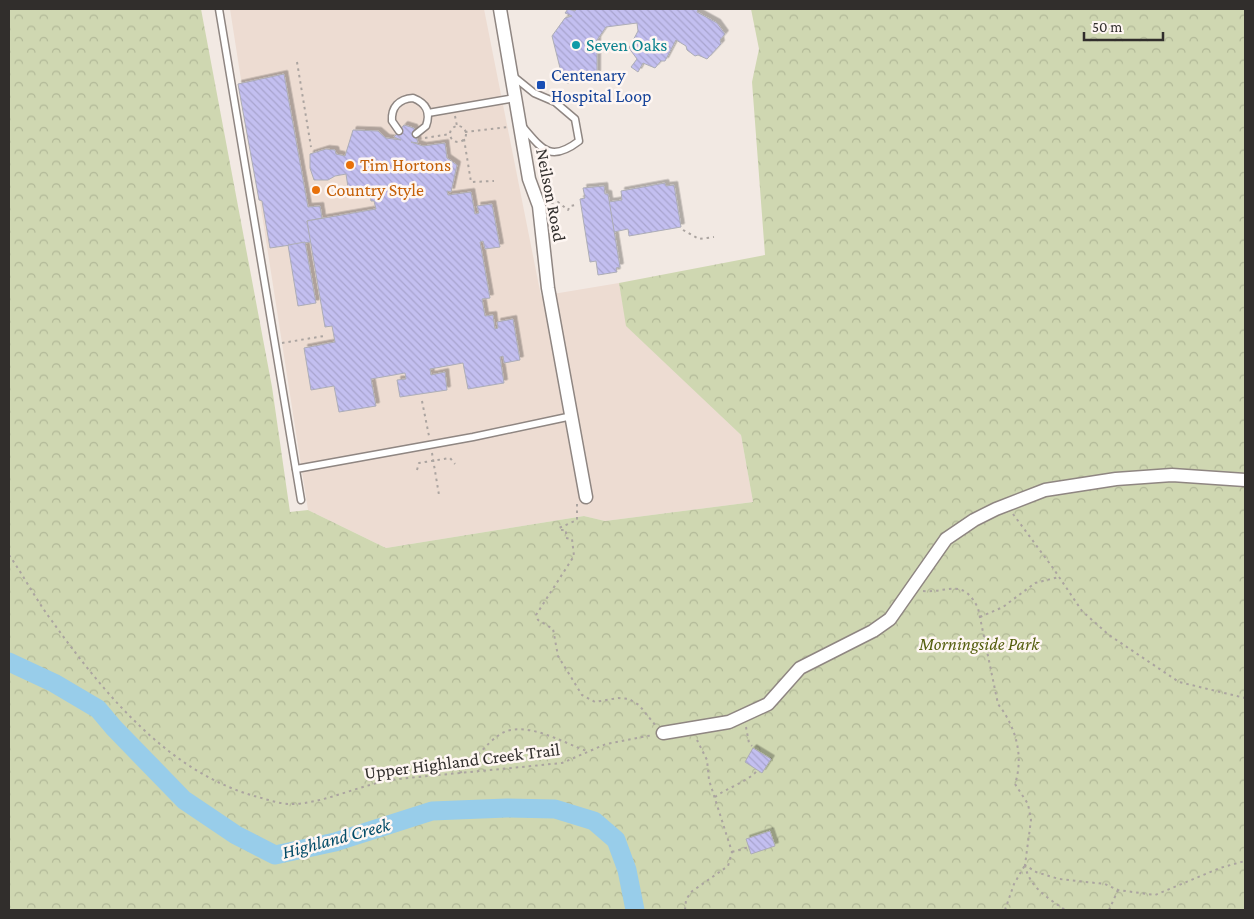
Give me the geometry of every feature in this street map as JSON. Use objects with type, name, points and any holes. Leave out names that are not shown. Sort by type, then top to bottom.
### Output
[{"type":"street","name":"Neilson Road","points":[[500,9],[529,180],[539,206],[548,288],[573,416],[586,497]]},
{"type":"street","points":[[662,733],[689,730],[741,718],[768,704],[800,668],[879,627],[890,618],[946,539],[974,520],[1006,505],[1045,490],[1116,479],[1172,475],[1245,480]]},
{"type":"lane","points":[[219,9],[301,500]]},
{"type":"lane","points":[[511,74],[534,93],[555,102],[575,119],[579,141],[566,151],[549,152],[542,149],[520,124]]},
{"type":"lane","points":[[398,131],[392,121],[392,114],[401,101],[413,98],[419,101],[428,113],[426,126],[417,134]]},
{"type":"lane","points":[[428,113],[515,98]]},
{"type":"lane","points":[[296,468],[430,445],[573,416]]},
{"type":"path","points":[[297,62],[311,147]]},
{"type":"path","points":[[466,132],[520,124]]},
{"type":"path","points":[[450,134],[451,130],[457,126],[462,127],[466,132]]},
{"type":"path","points":[[466,132],[464,139],[471,182],[494,181]]},
{"type":"path","points":[[417,134],[421,139],[450,134]]},
{"type":"path","points":[[450,134],[454,141],[464,139]]},
{"type":"path","points":[[539,206],[558,202],[568,210],[570,206],[576,205]]},
{"type":"path","points":[[683,230],[699,239],[714,237]]},
{"type":"path","points":[[275,344],[324,336]]},
{"type":"path","points":[[422,401],[439,496]]},
{"type":"path","points":[[417,470],[419,463],[433,460],[450,458],[455,464]]},
{"type":"path","points":[[586,497],[576,505],[577,520],[559,528],[566,530],[566,538],[572,539],[574,556],[536,615],[538,620],[553,629],[558,656],[582,695],[595,702],[618,698],[629,699],[639,705],[662,733]]},
{"type":"path","points":[[1006,505],[1059,576],[1082,611],[1109,635],[1179,682],[1245,698]]},
{"type":"path","name":"Upper Highland Creek Trail","points":[[9,555],[51,620],[84,665],[117,703],[153,738],[192,768],[246,793],[292,804],[313,801],[376,782],[562,763],[606,744],[662,733]]},
{"type":"path","points":[[980,617],[1003,607],[1035,583],[1059,576]]},
{"type":"path","points":[[911,590],[927,591],[960,588],[972,596],[978,608],[998,704],[1006,714],[1018,740],[1018,774],[1015,784],[1028,804],[1031,820],[1025,865],[1027,877],[1043,895],[1065,910]]},
{"type":"path","points":[[741,718],[748,732],[749,743],[752,746]]},
{"type":"path","points":[[460,773],[475,761],[499,735],[511,730],[534,732],[587,751]]},
{"type":"path","points":[[684,910],[686,900],[691,892],[728,866],[732,852],[709,780],[707,760],[689,730]]},
{"type":"path","points":[[715,797],[728,787],[752,777],[758,770]]},
{"type":"path","points":[[732,852],[749,848]]},
{"type":"path","points":[[1025,865],[1036,872],[1059,879],[1105,884],[1118,890],[1155,895],[1220,868],[1245,860]]},
{"type":"path","points":[[1005,910],[1014,884],[1025,865]]},
{"type":"path","points":[[1109,910],[1118,890]]},
{"type":"shaded area","points":[[230,9],[484,9],[541,296],[619,283],[627,326],[741,435],[753,502],[605,521],[584,516],[386,548],[308,510]]},
{"type":"green space","name":"Morningside Park","points":[[9,9],[201,9],[272,387],[290,512],[308,510],[386,548],[584,516],[605,521],[753,502],[741,435],[626,326],[619,283],[765,255],[752,82],[759,49],[751,9],[1245,9],[1245,910],[9,910]]},
{"type":"building","name":"Seven Oaks","points":[[568,9],[575,11],[576,9],[698,9],[697,12],[717,23],[725,34],[720,40],[721,44],[707,59],[698,55],[695,56],[687,50],[686,46],[676,40],[665,61],[661,61],[655,68],[643,63],[638,72],[631,67],[637,59],[629,48],[638,31],[637,23],[606,27],[597,40],[597,74],[594,78],[567,83],[563,80],[552,36],[565,18],[572,16],[565,13]]},
{"type":"building","points":[[284,74],[308,207],[320,206],[322,218],[307,221],[311,242],[270,248],[262,201],[259,200],[238,84]]},
{"type":"building","points":[[404,125],[414,128],[418,143],[411,142],[423,146],[445,143],[447,158],[457,165],[451,192],[447,191],[448,195],[471,192],[475,214],[479,213],[477,206],[492,204],[500,247],[485,249],[483,241],[480,242],[490,298],[482,299],[485,316],[493,315],[495,329],[498,328],[497,322],[513,319],[520,360],[504,363],[503,356],[500,357],[504,383],[468,389],[463,363],[430,369],[431,375],[445,372],[447,390],[400,397],[397,380],[406,379],[405,373],[371,379],[376,406],[339,412],[334,386],[311,390],[304,348],[335,342],[332,326],[325,327],[307,221],[376,209],[374,201],[371,201],[370,194],[365,195],[364,192],[349,194],[346,174],[335,176],[328,180],[314,180],[310,168],[310,154],[326,149],[335,150],[336,154],[345,156],[353,130],[378,131],[386,138],[401,140],[394,137]]},
{"type":"building","points":[[665,183],[666,186],[674,185],[681,227],[629,236],[628,229],[614,232],[609,202],[622,200],[621,191]]},
{"type":"building","points":[[604,186],[605,194],[608,194],[620,267],[616,268],[617,272],[598,275],[596,261],[590,262],[580,199],[585,198],[583,188]]},
{"type":"building","points":[[305,242],[316,303],[298,306],[288,245]]},
{"type":"building","points":[[753,748],[771,759],[762,773],[745,762]]},
{"type":"building","points":[[770,831],[775,846],[751,854],[746,839]]},
{"type":"waterway","name":"Highland Creek","points":[[9,662],[54,683],[98,709],[184,800],[236,835],[275,855],[335,842],[432,811],[507,808],[555,809],[594,821],[616,840],[627,870],[635,910]]},
{"type":"place","name":"Seven Oaks","points":[[576,45]]},
{"type":"place","name":"Centenary Hospital Loop","points":[[541,85]]},
{"type":"place","name":"Tim Hortons","points":[[350,165]]},
{"type":"place","name":"Country Style","points":[[316,190]]}]
